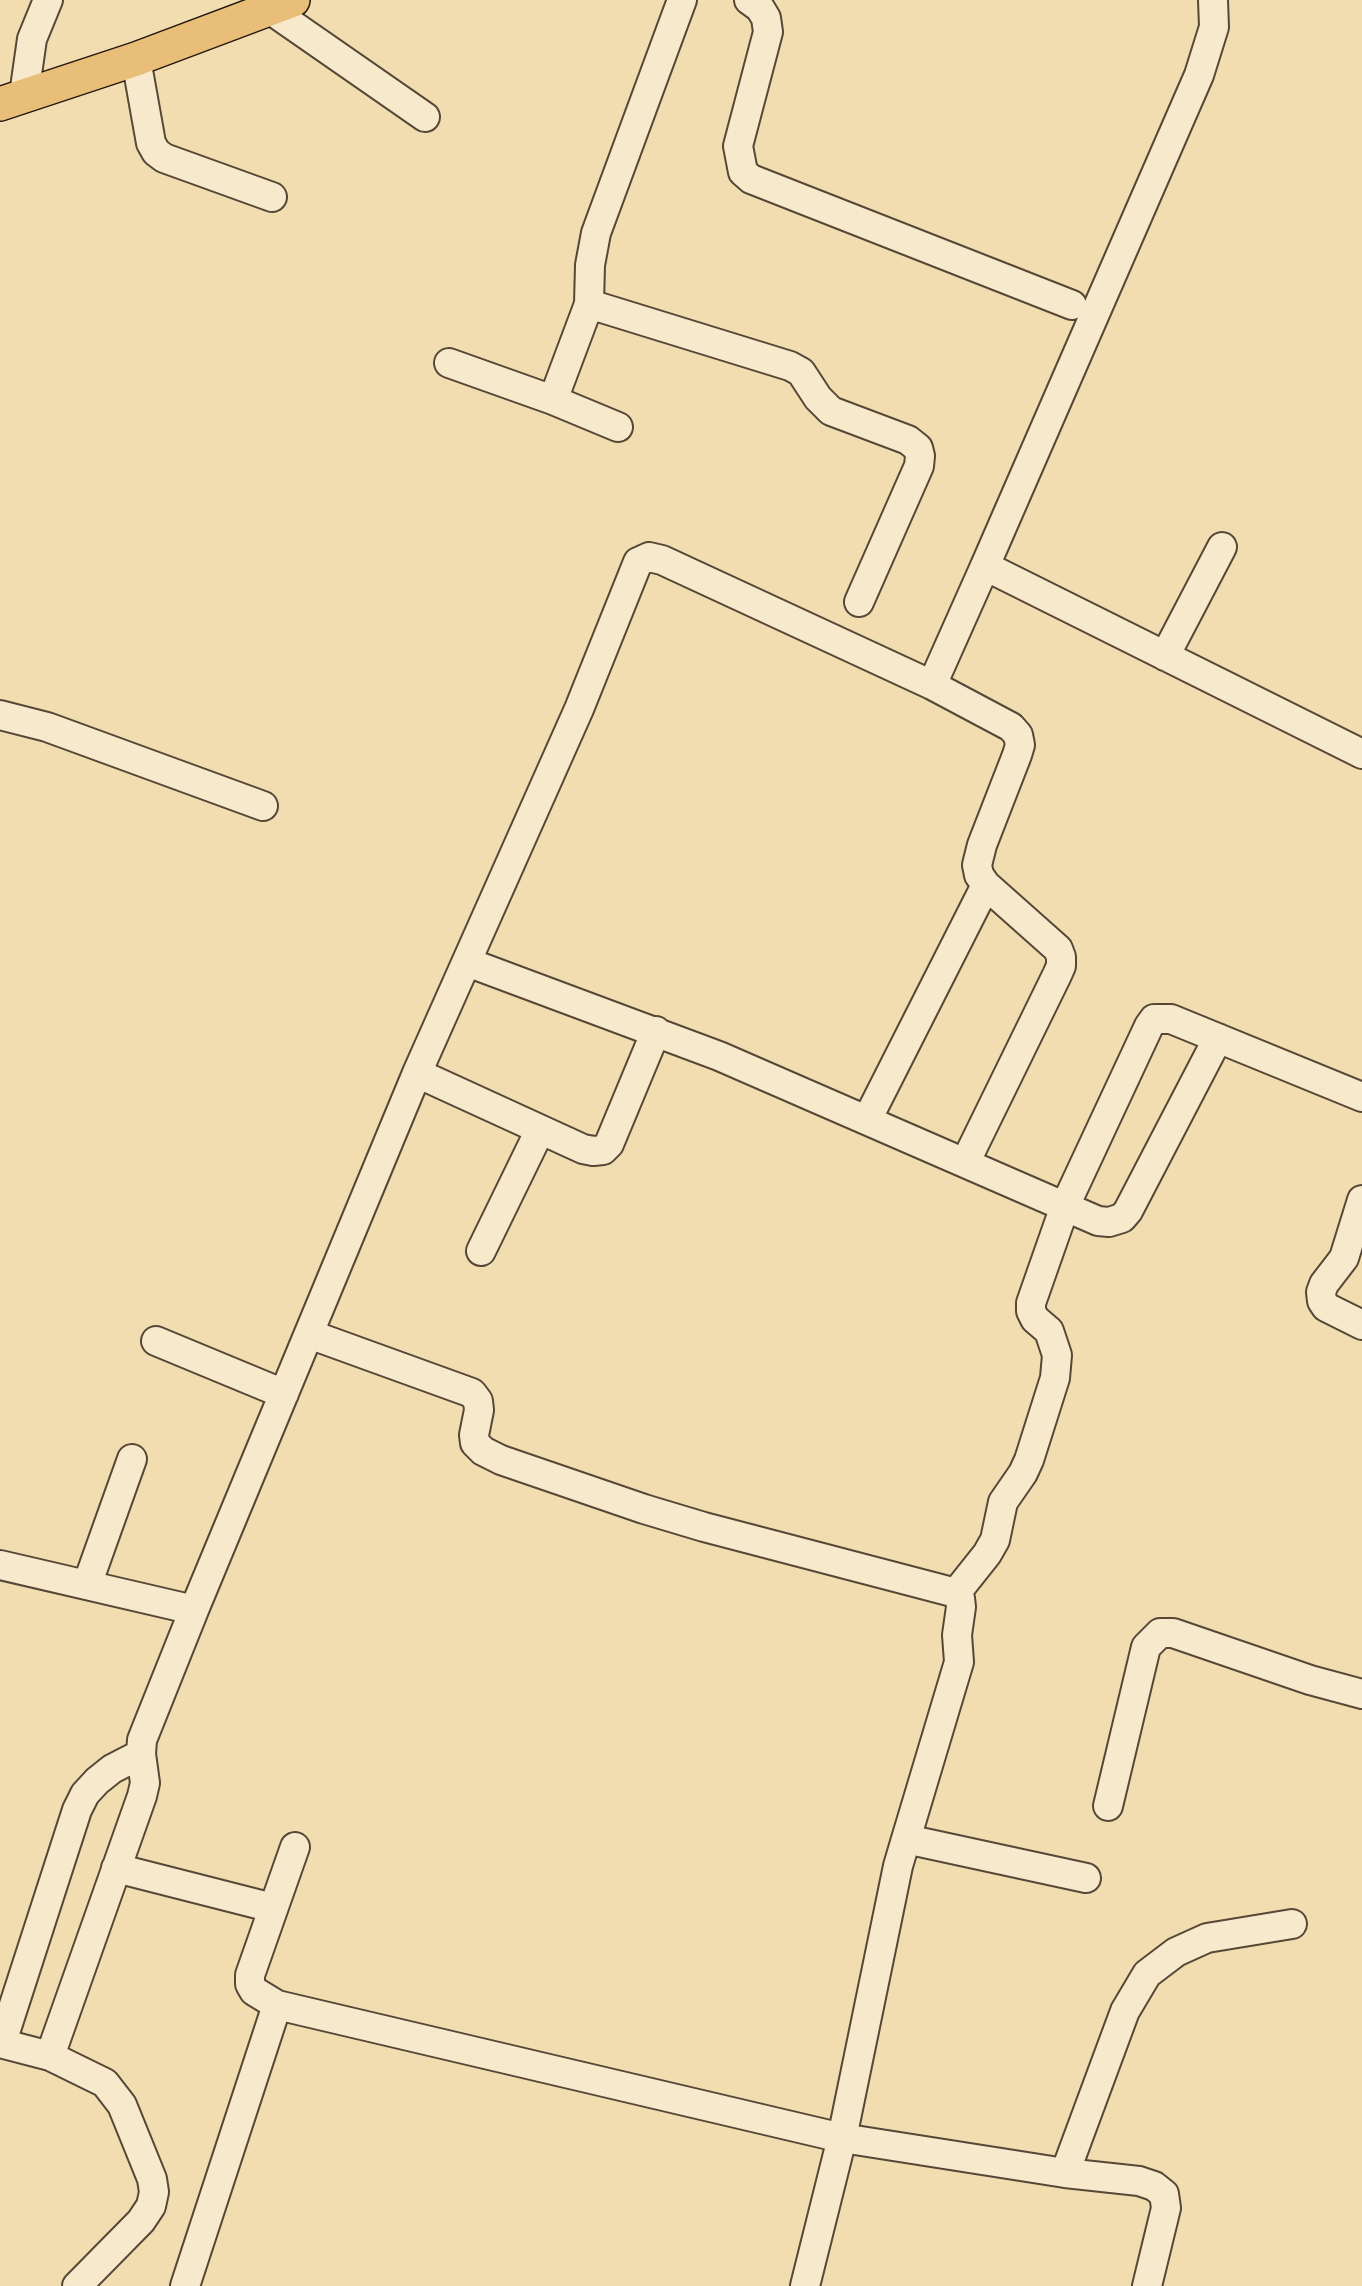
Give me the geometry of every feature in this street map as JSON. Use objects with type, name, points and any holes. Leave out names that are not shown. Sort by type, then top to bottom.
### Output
[{"type":"highway","points":[[12,100],[136,59],[282,5]]},
{"type":"street","points":[[12,100],[32,39],[48,0]]},
{"type":"street","points":[[553,400],[590,304],[590,265],[596,233],[682,0]]},
{"type":"street","points":[[749,0],[760,8],[766,18],[768,32],[738,146],[744,172],[751,179],[1072,305]]},
{"type":"street","points":[[932,685],[1199,75],[1214,27],[1213,0]]},
{"type":"street","points":[[282,5],[425,117]]},
{"type":"street","points":[[136,59],[151,143],[156,152],[165,158],[272,197]]},
{"type":"street","points":[[590,304],[790,366],[801,372],[818,398],[831,411],[908,440],[918,448],[919,466],[859,602]]},
{"type":"street","points":[[449,363],[553,400],[618,427]]},
{"type":"street","points":[[1165,656],[1222,547]]},
{"type":"street","points":[[50,2056],[145,1783],[141,1754],[142,1740],[417,1073],[579,709],[638,562],[649,557],[662,560],[932,685],[1011,727],[1018,735],[1020,745],[1017,755],[978,855],[977,865],[979,875],[986,885],[1058,949],[1061,966],[965,1163]]},
{"type":"street","points":[[985,566],[1362,754]]},
{"type":"street","points":[[0,715],[47,727],[263,806]]},
{"type":"street","points":[[867,1120],[986,885]]},
{"type":"street","points":[[467,962],[656,1031],[1098,1221],[1109,1222],[1122,1218],[1128,1210],[1218,1038]]},
{"type":"street","points":[[956,1593],[987,1554],[995,1540],[1003,1502],[1029,1460],[1055,1378],[1057,1355],[1052,1338],[1044,1324],[1035,1319],[1031,1311],[1031,1303],[1065,1206],[1154,1019],[1171,1019],[1362,1097]]},
{"type":"street","points":[[417,1073],[583,1149],[603,1150],[609,1144],[656,1031]]},
{"type":"street","points":[[481,1251],[540,1130]]},
{"type":"street","points":[[1362,1200],[1344,1258],[1324,1284],[1321,1292],[1322,1301],[1326,1307],[1362,1325]]},
{"type":"street","points":[[309,1335],[472,1393],[478,1401],[479,1410],[474,1434],[475,1443],[483,1451],[501,1460],[644,1509],[956,1593],[960,1598],[957,1635],[959,1662],[895,1877],[842,2138],[806,2286]]},
{"type":"street","points":[[156,1341],[284,1394]]},
{"type":"street","points":[[87,1585],[132,1460]]},
{"type":"street","points":[[0,1564],[194,1610]]},
{"type":"street","points":[[1108,1806],[1146,1647],[1160,1633],[1173,1633],[1310,1680],[1362,1694]]},
{"type":"street","points":[[77,2286],[141,2221],[151,2206],[154,2192],[152,2179],[122,2104],[105,2083],[50,2056],[1,2042],[76,1810],[85,1794],[97,1781],[112,1769],[141,1754]]},
{"type":"street","points":[[906,1839],[1086,1878]]},
{"type":"street","points":[[295,1847],[250,1975],[250,1984],[254,1991],[277,2005],[842,2138],[1065,2173],[1139,2181],[1154,2186],[1164,2194],[1166,2208],[1147,2286]]},
{"type":"street","points":[[116,1869],[273,1908]]},
{"type":"street","points":[[1065,2173],[1125,2011],[1147,1974],[1176,1952],[1207,1938],[1292,1924]]},
{"type":"street","points":[[184,2286],[277,2005]]}]
